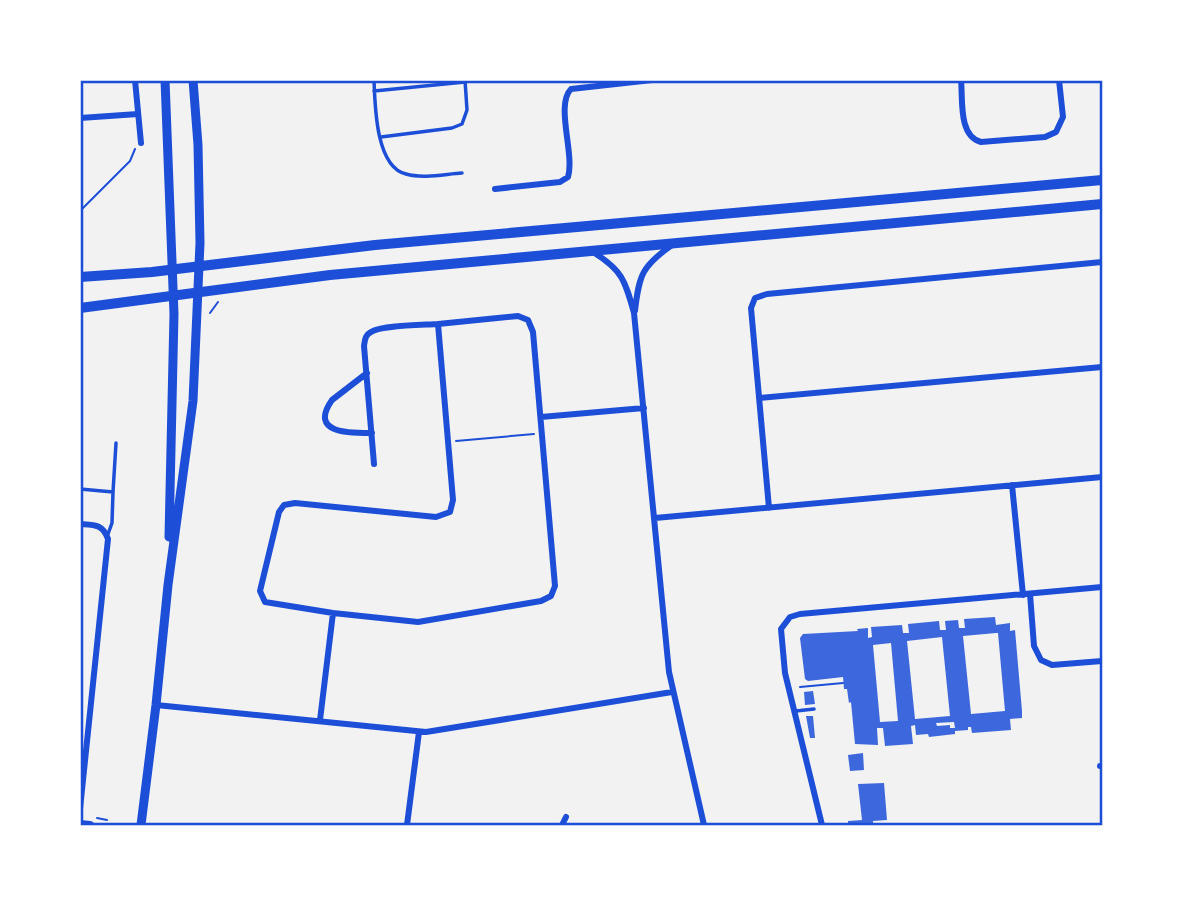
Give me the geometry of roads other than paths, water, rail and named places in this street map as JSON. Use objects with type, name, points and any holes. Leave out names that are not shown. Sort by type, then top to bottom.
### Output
[{"type":"main road","points":[[165,80],[173,296],[173,428],[168,584]]},
{"type":"main road","points":[[141,825],[168,584],[193,401],[199,293],[199,173],[193,80]]},
{"type":"main road","points":[[80,277],[171,270],[375,245],[1102,180]]},
{"type":"main road","points":[[80,309],[330,275],[1102,204]]},
{"type":"street","points":[[135,80],[141,143]]},
{"type":"street","points":[[495,189],[559,182],[568,177],[570,165],[565,104],[567,93],[571,89],[652,80]]},
{"type":"street","points":[[961,80],[966,130],[972,138],[981,142],[1045,137],[1056,131],[1063,117],[1059,80]]},
{"type":"street","points":[[80,118],[138,114]]},
{"type":"street","points":[[634,313],[641,274],[647,264],[674,244]]},
{"type":"street","points":[[593,252],[617,269],[628,289],[634,313],[672,692],[704,825]]},
{"type":"street","points":[[769,508],[751,308],[752,301],[759,295],[1102,261]]},
{"type":"street","points":[[374,464],[364,346],[368,334],[381,329],[518,316],[528,320],[533,332],[541,417],[555,586],[551,596],[541,601],[430,622],[333,613],[265,602],[261,597],[260,591],[278,512],[284,505],[295,503],[436,517],[450,512],[453,500],[438,324]]},
{"type":"street","points":[[759,398],[1102,367]]},
{"type":"street","points":[[366,373],[332,400],[328,405],[326,419],[328,425],[338,432],[372,433]]},
{"type":"street","points":[[541,417],[644,408]]},
{"type":"street","points":[[655,518],[1102,477]]},
{"type":"street","points":[[1012,485],[1034,646],[1041,660],[1052,665],[1102,661]]},
{"type":"street","points":[[80,524],[99,526],[107,536],[101,620],[80,809]]},
{"type":"street","points":[[822,825],[785,673],[781,634],[783,625],[790,617],[1102,587]]},
{"type":"street","points":[[320,720],[333,613]]},
{"type":"street","points":[[156,705],[434,732],[672,692]]},
{"type":"street","points":[[407,825],[419,732]]},
{"type":"street","points":[[562,825],[566,817]]},
{"type":"street","points":[[80,824],[90,825]]},
{"type":"lane","points":[[374,80],[381,137],[386,158],[394,169],[405,174],[462,173]]},
{"type":"lane","points":[[374,90],[465,81],[467,110],[462,124],[452,128],[381,137]]},
{"type":"lane","points":[[107,536],[112,523],[116,443]]},
{"type":"lane","points":[[80,489],[113,492]]},
{"type":"lane","points":[[794,711],[814,709]]}]
